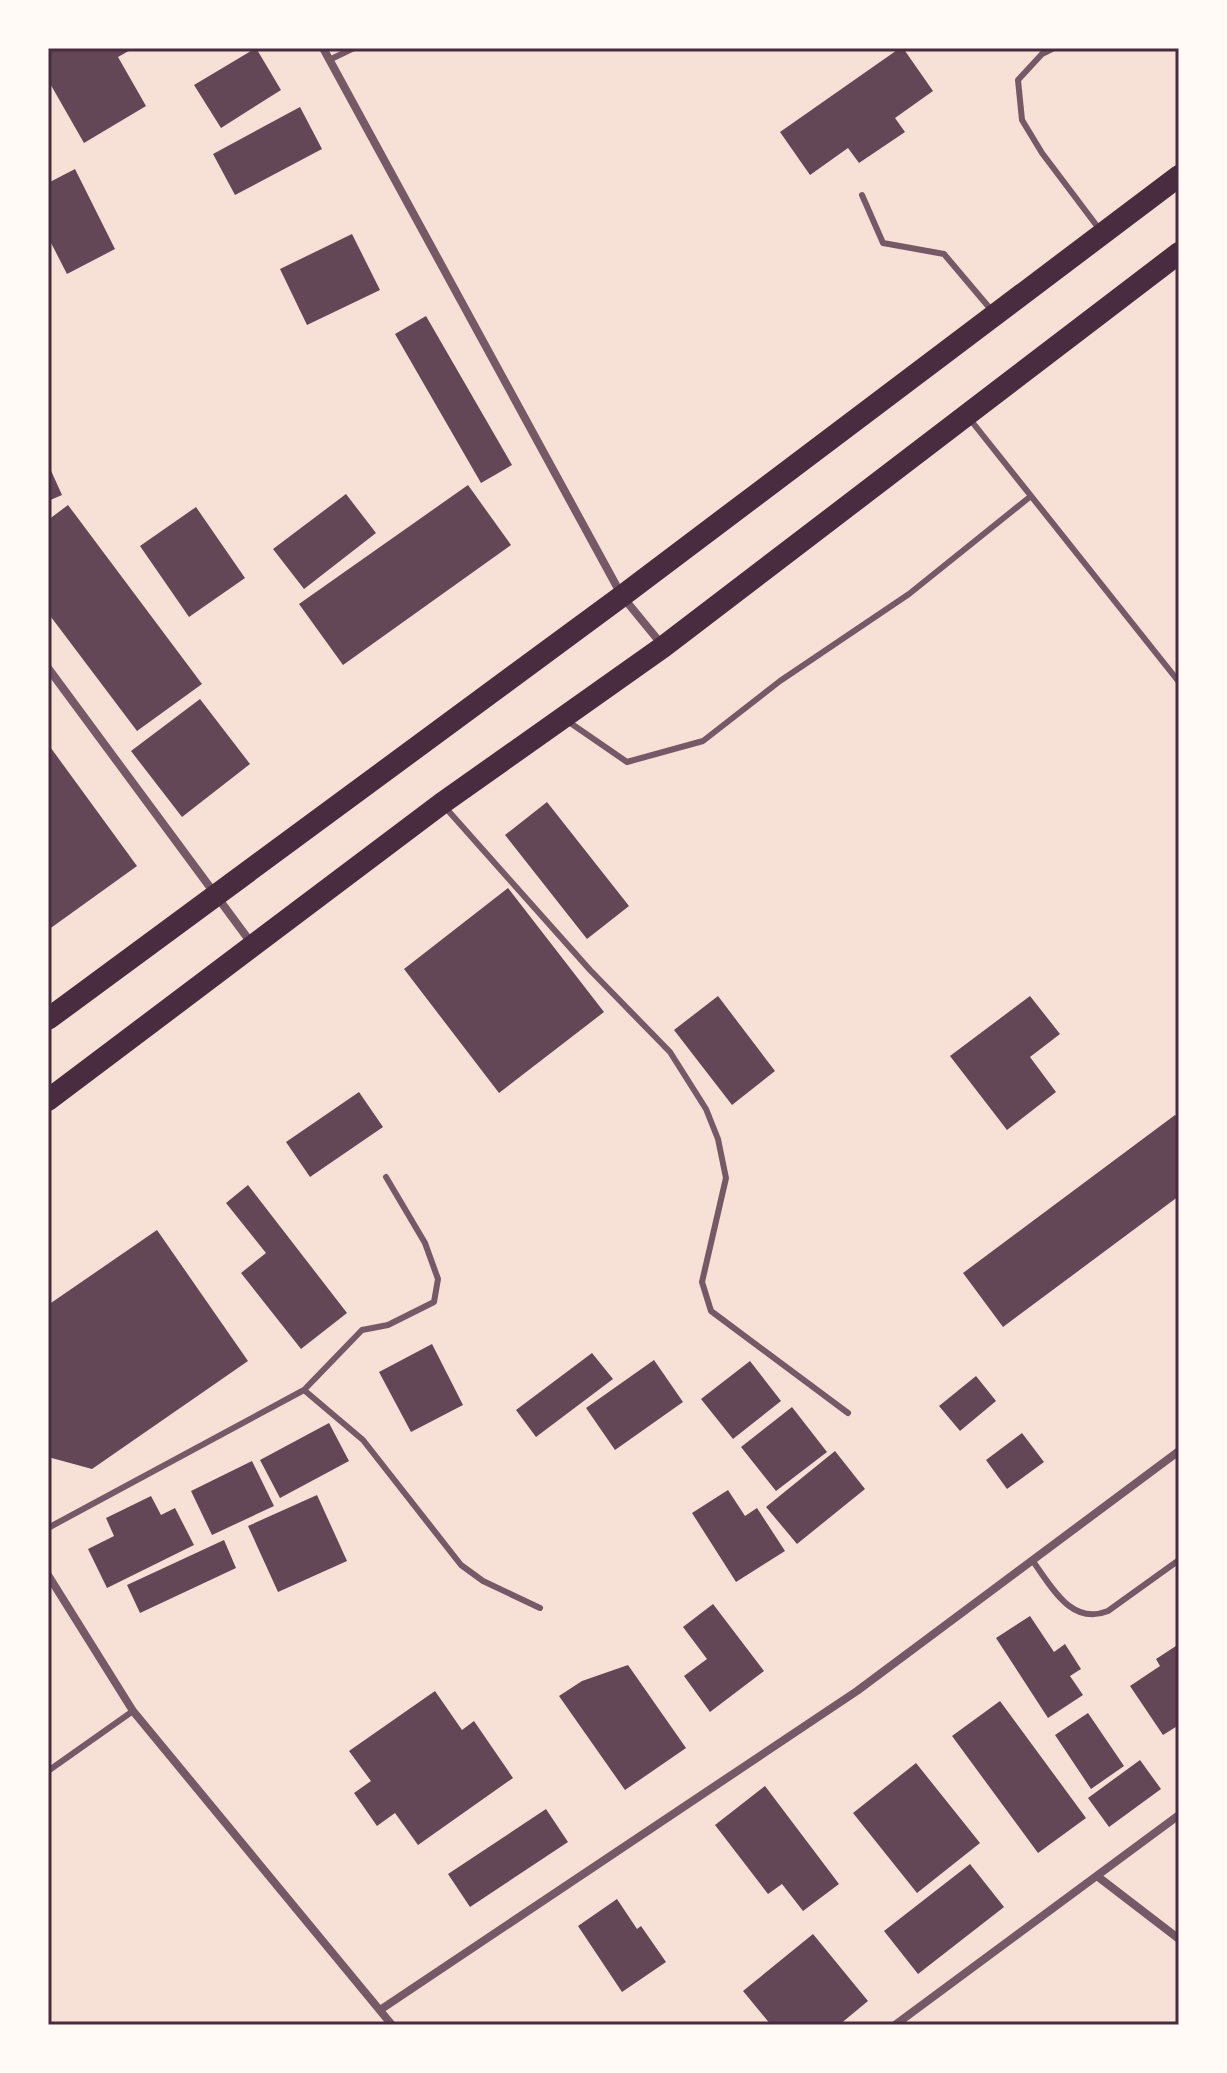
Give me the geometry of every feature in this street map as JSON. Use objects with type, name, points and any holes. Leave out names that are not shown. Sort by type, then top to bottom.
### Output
[{"type":"highway","points":[[48,1019],[622,596],[1179,176]]},
{"type":"highway","points":[[48,1100],[441,804],[663,647],[1179,253]]},
{"type":"street","points":[[323,48],[622,596],[663,647]]},
{"type":"street","points":[[48,668],[253,945]]},
{"type":"street","points":[[380,2010],[857,1691],[1179,1451]]},
{"type":"street","points":[[48,1575],[133,1711],[392,2025]]},
{"type":"street","points":[[895,2025],[1179,1815]]},
{"type":"street","points":[[1097,1876],[1179,1939]]},
{"type":"lane","points":[[329,60],[354,48]]},
{"type":"lane","points":[[1054,48],[1042,54],[1018,80],[1022,120],[1102,233]]},
{"type":"lane","points":[[862,195],[883,243],[944,254],[995,315]]},
{"type":"lane","points":[[966,415],[1179,682]]},
{"type":"lane","points":[[563,718],[627,762],[703,741],[780,681],[909,594],[1031,496]]},
{"type":"lane","points":[[441,804],[590,970],[670,1052],[706,1109],[726,1178],[702,1282],[711,1311],[848,1413]]},
{"type":"lane","points":[[48,1528],[304,1390],[362,1330],[388,1325],[434,1302],[438,1279],[425,1243],[386,1177]]},
{"type":"lane","points":[[304,1390],[363,1440],[461,1565],[483,1581],[540,1608]]},
{"type":"lane","points":[[1032,1560],[1069,1607],[1078,1614],[1095,1616],[1108,1611],[1179,1560]]},
{"type":"lane","points":[[48,1771],[133,1711]]},
{"type":"building","points":[[48,48],[134,48],[118,57],[146,106],[84,143],[48,80]]},
{"type":"building","points":[[256,48],[281,90],[221,128],[194,85]]},
{"type":"building","points":[[900,48],[933,91],[895,118],[905,132],[859,163],[848,148],[810,175],[780,132]]},
{"type":"building","points":[[300,107],[322,149],[235,195],[213,154]]},
{"type":"building","points":[[75,169],[115,249],[67,274],[48,237],[48,183]]},
{"type":"building","points":[[352,234],[380,290],[307,325],[280,269]]},
{"type":"building","points":[[426,316],[512,465],[481,483],[395,334]]},
{"type":"building","points":[[48,464],[62,495],[48,501]]},
{"type":"building","points":[[468,485],[511,545],[343,665],[299,604]]},
{"type":"building","points":[[346,494],[376,533],[304,589],[273,549]]},
{"type":"building","points":[[68,505],[202,684],[137,731],[48,613],[48,520]]},
{"type":"building","points":[[196,507],[245,578],[189,617],[140,546]]},
{"type":"building","points":[[200,699],[250,764],[182,817],[131,751]]},
{"type":"building","points":[[48,744],[137,866],[48,930]]},
{"type":"building","points":[[547,802],[629,906],[587,939],[505,835]]},
{"type":"building","points":[[508,888],[604,1012],[499,1093],[404,969]]},
{"type":"building","points":[[718,996],[775,1071],[732,1105],[674,1030]]},
{"type":"building","points":[[1030,996],[1060,1034],[1030,1057],[1056,1092],[1007,1130],[950,1056]]},
{"type":"building","points":[[359,1092],[383,1127],[310,1177],[286,1142]]},
{"type":"building","points":[[1175,1115],[1179,1120],[1179,1196],[1003,1327],[963,1273]]},
{"type":"building","points":[[248,1185],[347,1313],[301,1349],[241,1273],[266,1253],[226,1203]]},
{"type":"building","points":[[157,1230],[248,1361],[92,1469],[48,1457],[48,1305]]},
{"type":"building","points":[[432,1344],[463,1405],[411,1432],[379,1372]]},
{"type":"building","points":[[592,1353],[613,1379],[536,1437],[516,1410]]},
{"type":"building","points":[[654,1360],[683,1402],[615,1450],[586,1408]]},
{"type":"building","points":[[750,1361],[781,1401],[733,1439],[701,1399]]},
{"type":"building","points":[[976,1376],[996,1401],[960,1431],[939,1406]]},
{"type":"building","points":[[792,1407],[827,1452],[776,1491],[741,1447]]},
{"type":"building","points":[[329,1423],[349,1461],[280,1498],[260,1460]]},
{"type":"building","points":[[1022,1433],[1044,1462],[1007,1489],[986,1460]]},
{"type":"building","points":[[835,1451],[865,1489],[797,1544],[766,1507]]},
{"type":"building","points":[[252,1461],[274,1506],[212,1535],[191,1491]]},
{"type":"building","points":[[728,1490],[745,1516],[757,1508],[785,1551],[736,1582],[692,1513]]},
{"type":"building","points":[[317,1495],[347,1561],[278,1592],[248,1526]]},
{"type":"building","points":[[151,1496],[161,1515],[175,1508],[194,1545],[107,1588],[88,1549],[114,1536],[106,1518]]},
{"type":"building","points":[[224,1540],[236,1568],[140,1613],[127,1585]]},
{"type":"building","points":[[713,1604],[764,1671],[710,1712],[684,1676],[707,1659],[683,1627]]},
{"type":"building","points":[[1030,1616],[1054,1652],[1065,1644],[1081,1669],[1070,1676],[1083,1695],[1048,1718],[996,1638]]},
{"type":"building","points":[[1179,1644],[1179,1725],[1163,1735],[1130,1686],[1160,1666],[1156,1659]]},
{"type":"building","points":[[628,1665],[686,1748],[625,1790],[559,1696],[582,1681]]},
{"type":"building","points":[[435,1691],[462,1730],[474,1721],[513,1778],[418,1845],[395,1813],[377,1826],[354,1793],[371,1781],[349,1751]]},
{"type":"building","points":[[1000,1701],[1086,1818],[1038,1853],[952,1736]]},
{"type":"building","points":[[1088,1713],[1124,1766],[1091,1789],[1055,1735]]},
{"type":"building","points":[[1140,1760],[1161,1789],[1109,1827],[1088,1798]]},
{"type":"building","points":[[916,1763],[980,1843],[917,1893],[853,1813]]},
{"type":"building","points":[[765,1786],[839,1884],[803,1911],[782,1884],[768,1894],[715,1825]]},
{"type":"building","points":[[546,1809],[568,1842],[470,1907],[448,1874]]},
{"type":"building","points":[[970,1864],[1004,1907],[918,1974],[884,1931]]},
{"type":"building","points":[[617,1899],[637,1929],[641,1926],[666,1962],[622,1992],[578,1926]]},
{"type":"building","points":[[813,1934],[868,2001],[839,2025],[771,2025],[743,1991]]}]
